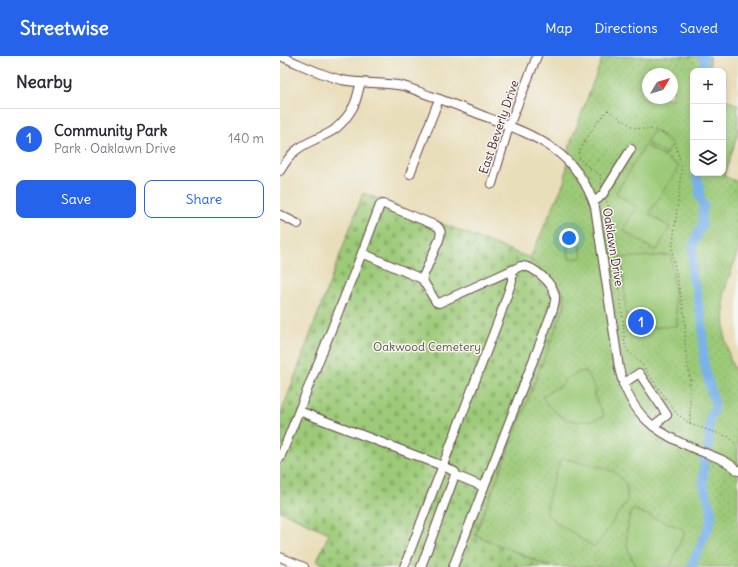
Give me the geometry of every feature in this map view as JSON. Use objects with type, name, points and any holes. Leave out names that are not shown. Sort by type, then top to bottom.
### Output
[{"type":"street","name":"Oaklawn Drive","points":[[280,56],[326,75],[343,80],[410,88],[509,126],[546,143],[560,153],[581,176],[588,188],[597,213],[616,355],[623,384],[636,409],[653,426],[669,437],[716,457],[730,464],[738,471]]},
{"type":"street","name":"East Beverly Drive","points":[[492,184],[509,126],[537,56]]},
{"type":"street","points":[[280,171],[290,156],[298,149],[337,128],[354,106],[361,82]]},
{"type":"street","points":[[410,174],[439,99]]},
{"type":"street","points":[[593,201],[598,199],[603,194],[631,149]]},
{"type":"street","points":[[280,458],[382,204],[440,228],[441,235],[422,279]]},
{"type":"street","points":[[280,215],[298,224]]},
{"type":"street","points":[[362,253],[422,279],[438,303],[521,266],[533,269],[548,282],[553,289],[555,296],[554,306],[540,346],[505,431],[453,567]]},
{"type":"street","points":[[404,567],[498,323],[512,281],[512,276],[509,272]]},
{"type":"street","points":[[623,384],[639,373],[667,415],[653,426]]},
{"type":"street","points":[[300,411],[453,470],[456,475],[484,487]]},
{"type":"street","points":[[420,567],[456,475]]},
{"type":"street","points":[[280,556],[304,567]]},
{"type":"path","points":[[690,424],[690,379],[684,346],[685,318],[672,251],[682,169],[675,142],[658,131],[633,127],[608,110],[578,151],[578,155],[579,158],[600,174],[603,194],[609,207],[612,220],[625,346],[643,366],[676,413],[690,424],[723,434],[732,440],[738,447]]},
{"type":"green space","points":[[603,56],[710,56],[710,68],[690,68],[690,176],[724,176],[738,182],[738,251],[724,293],[725,339],[731,362],[738,377],[738,567],[551,567],[475,535],[565,305],[563,292],[530,258],[565,180],[570,144]]},
{"type":"green space","points":[[726,99],[738,105],[738,134],[726,170]]},
{"type":"green space","points":[[654,130],[673,143],[666,154],[646,142]]},
{"type":"green space","points":[[645,145],[679,166],[649,214],[670,227],[656,251],[623,230],[637,207],[616,193]]},
{"type":"green space","name":"Oakwood Cemetery","points":[[363,193],[530,258],[563,292],[565,305],[475,535],[551,567],[330,567],[317,561],[329,533],[280,511],[280,416]]},
{"type":"green space","points":[[579,235],[582,258],[569,259],[566,236]]},
{"type":"green space","points":[[671,255],[677,326],[627,329],[622,258]]},
{"type":"green space","points":[[582,371],[586,372],[595,388],[594,396],[604,416],[595,420],[586,421],[568,420],[554,411],[542,396],[562,385],[565,379]]},
{"type":"green space","points":[[561,458],[605,468],[614,472],[625,483],[627,488],[627,501],[597,545],[594,547],[557,523],[547,514],[550,493]]},
{"type":"green space","points":[[632,509],[683,529],[684,533],[670,567],[638,567],[633,560],[627,539],[628,524]]},
{"type":"waterway","points":[[703,56],[703,68]]},
{"type":"waterway","points":[[697,176],[700,188],[699,195],[704,206],[702,213],[702,227],[693,245],[692,277],[696,287],[702,320],[704,363],[715,403],[710,417],[708,449]]},
{"type":"waterway","points":[[691,567],[710,524],[712,513],[703,483],[705,458]]},
{"type":"place","name":"Community Park","points":[[641,322]]}]
